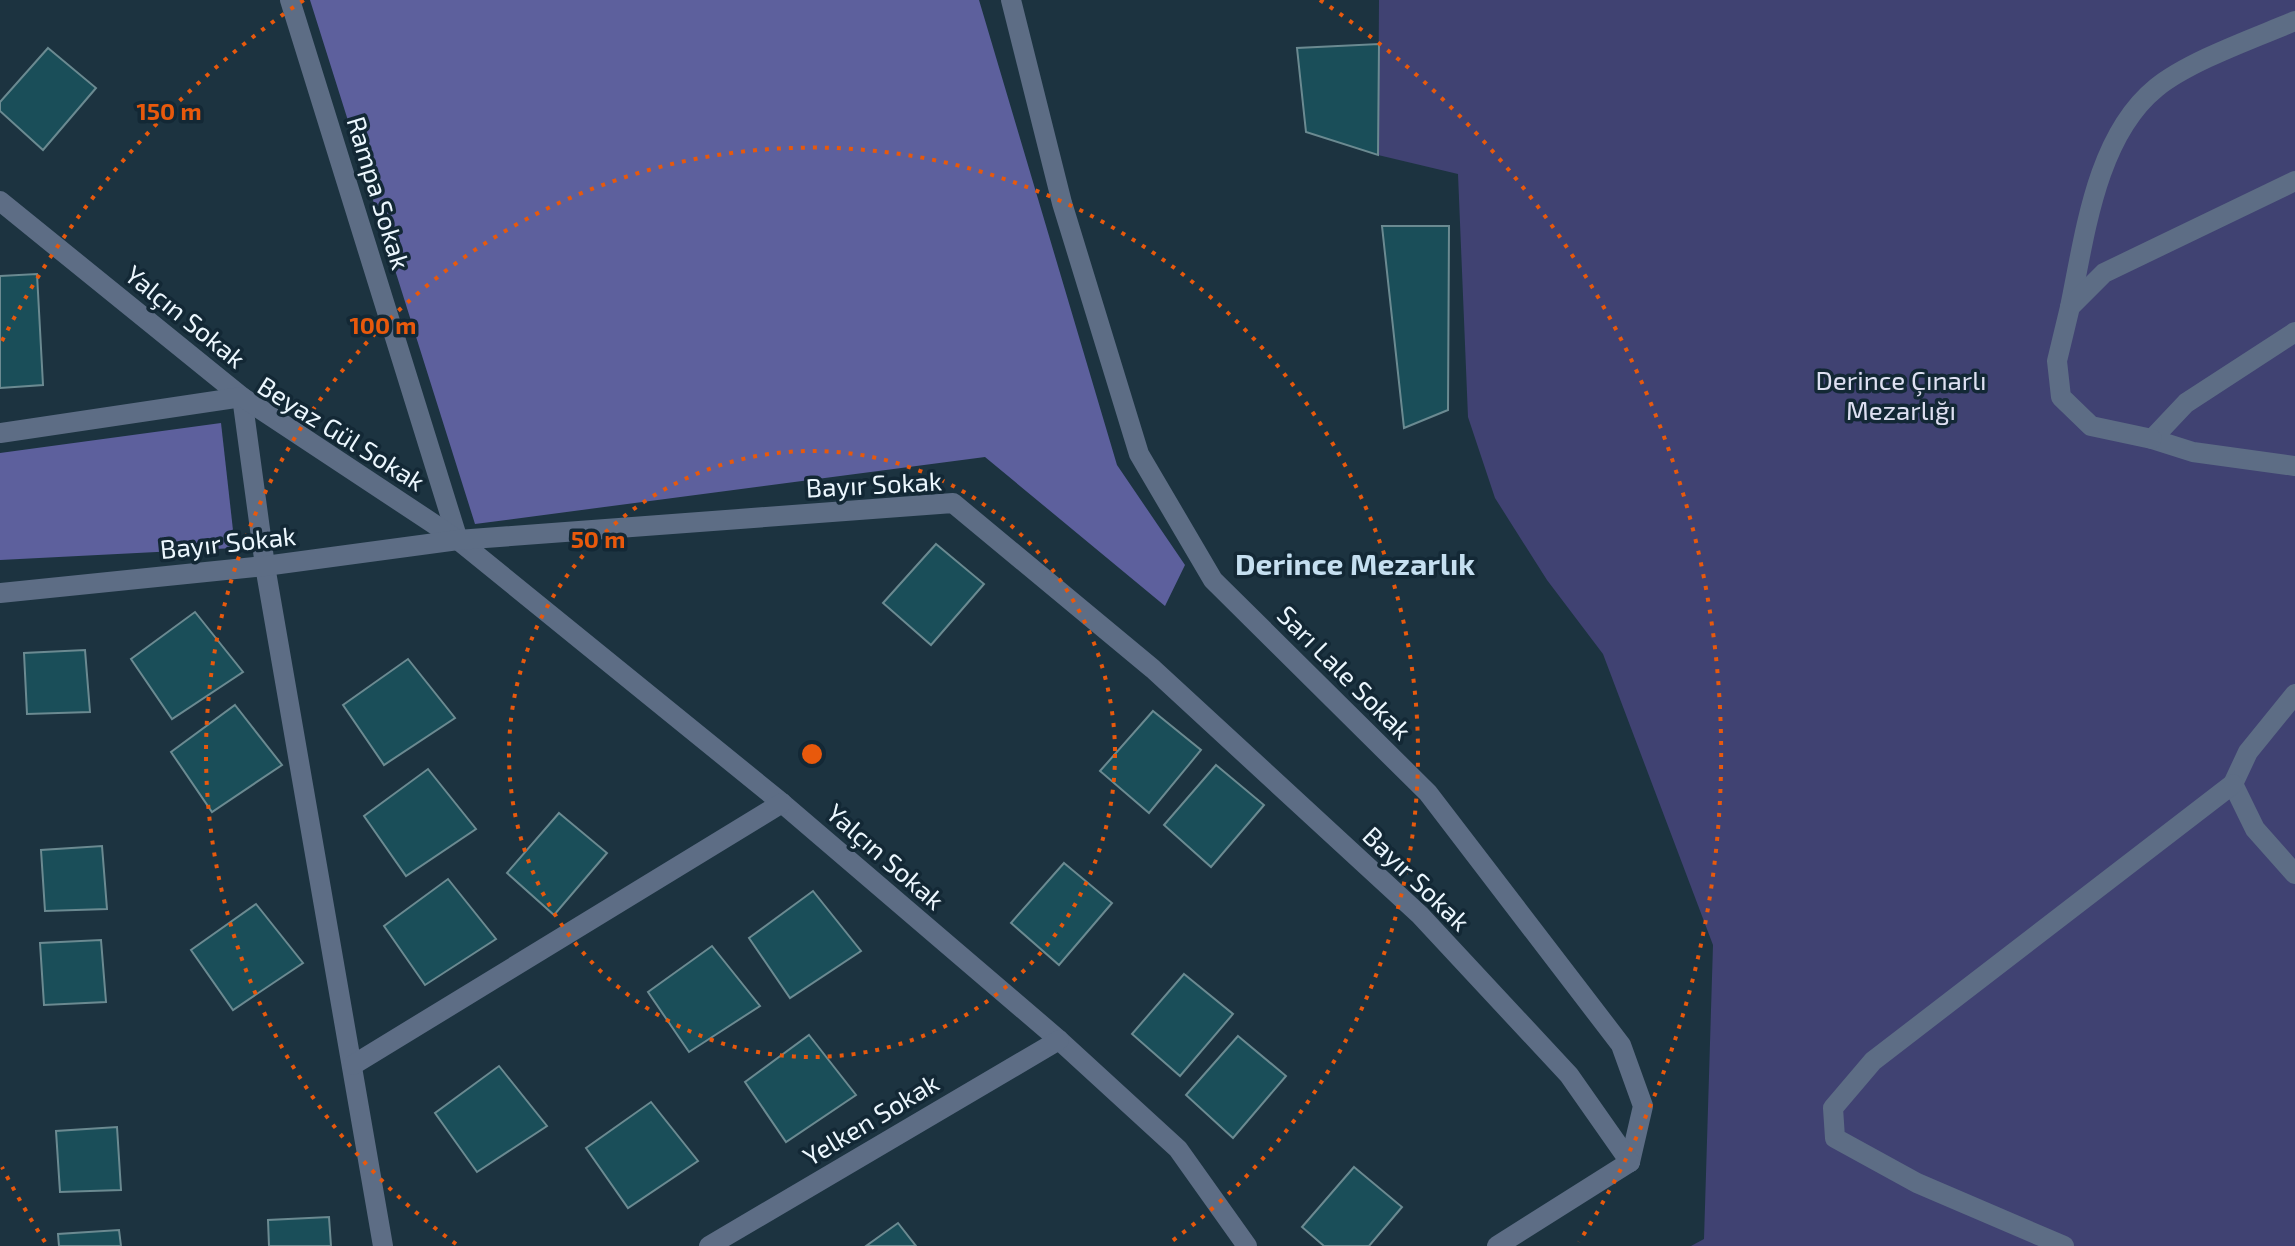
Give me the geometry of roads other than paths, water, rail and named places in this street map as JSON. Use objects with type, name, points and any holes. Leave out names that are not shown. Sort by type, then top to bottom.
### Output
[{"type":"street","name":"Rampa Sokak","points":[[290,0],[458,540]]},
{"type":"street","name":"Sarı Lale Sokak","points":[[1011,0],[1062,203],[1139,454],[1213,580],[1428,793],[1621,1045],[1643,1106],[1630,1162]]},
{"type":"street","points":[[2295,21],[2203,61],[2157,87],[2125,122],[2093,196],[2057,361],[2061,397],[2091,426],[2152,439],[2193,452],[2295,466]]},
{"type":"street","points":[[2070,307],[2104,273],[2295,181]]},
{"type":"street","name":"Yalçın Sokak","points":[[0,201],[242,397],[265,566],[383,1246]]},
{"type":"street","points":[[2152,439],[2186,403],[2295,332]]},
{"type":"street","name":"Beyaz Gül Sokak","points":[[0,433],[242,397],[458,540]]},
{"type":"street","name":"Bayır Sokak","points":[[0,593],[265,566],[458,540],[953,503],[1153,669],[1420,915],[1569,1075],[1630,1162]]},
{"type":"street","name":"Yalçın Sokak","points":[[458,540],[782,803],[1059,1040],[1178,1149],[1247,1246]]},
{"type":"street","points":[[2064,1246],[1917,1183],[1835,1138],[1833,1108],[1873,1061],[2233,784],[2248,752],[2295,694]]},
{"type":"street","points":[[2233,784],[2255,829],[2295,874]]},
{"type":"street","points":[[353,1065],[782,803]]},
{"type":"street","name":"Yelken Sokak","points":[[709,1246],[1059,1040]]},
{"type":"street","points":[[1497,1246],[1630,1162]]},
{"type":"district","name":"Derince Mezarlık","points":[[1355,565]]},
{"type":"park label","name":"Derince Çınarlı Mezarlığı","points":[[1901,396]]}]
